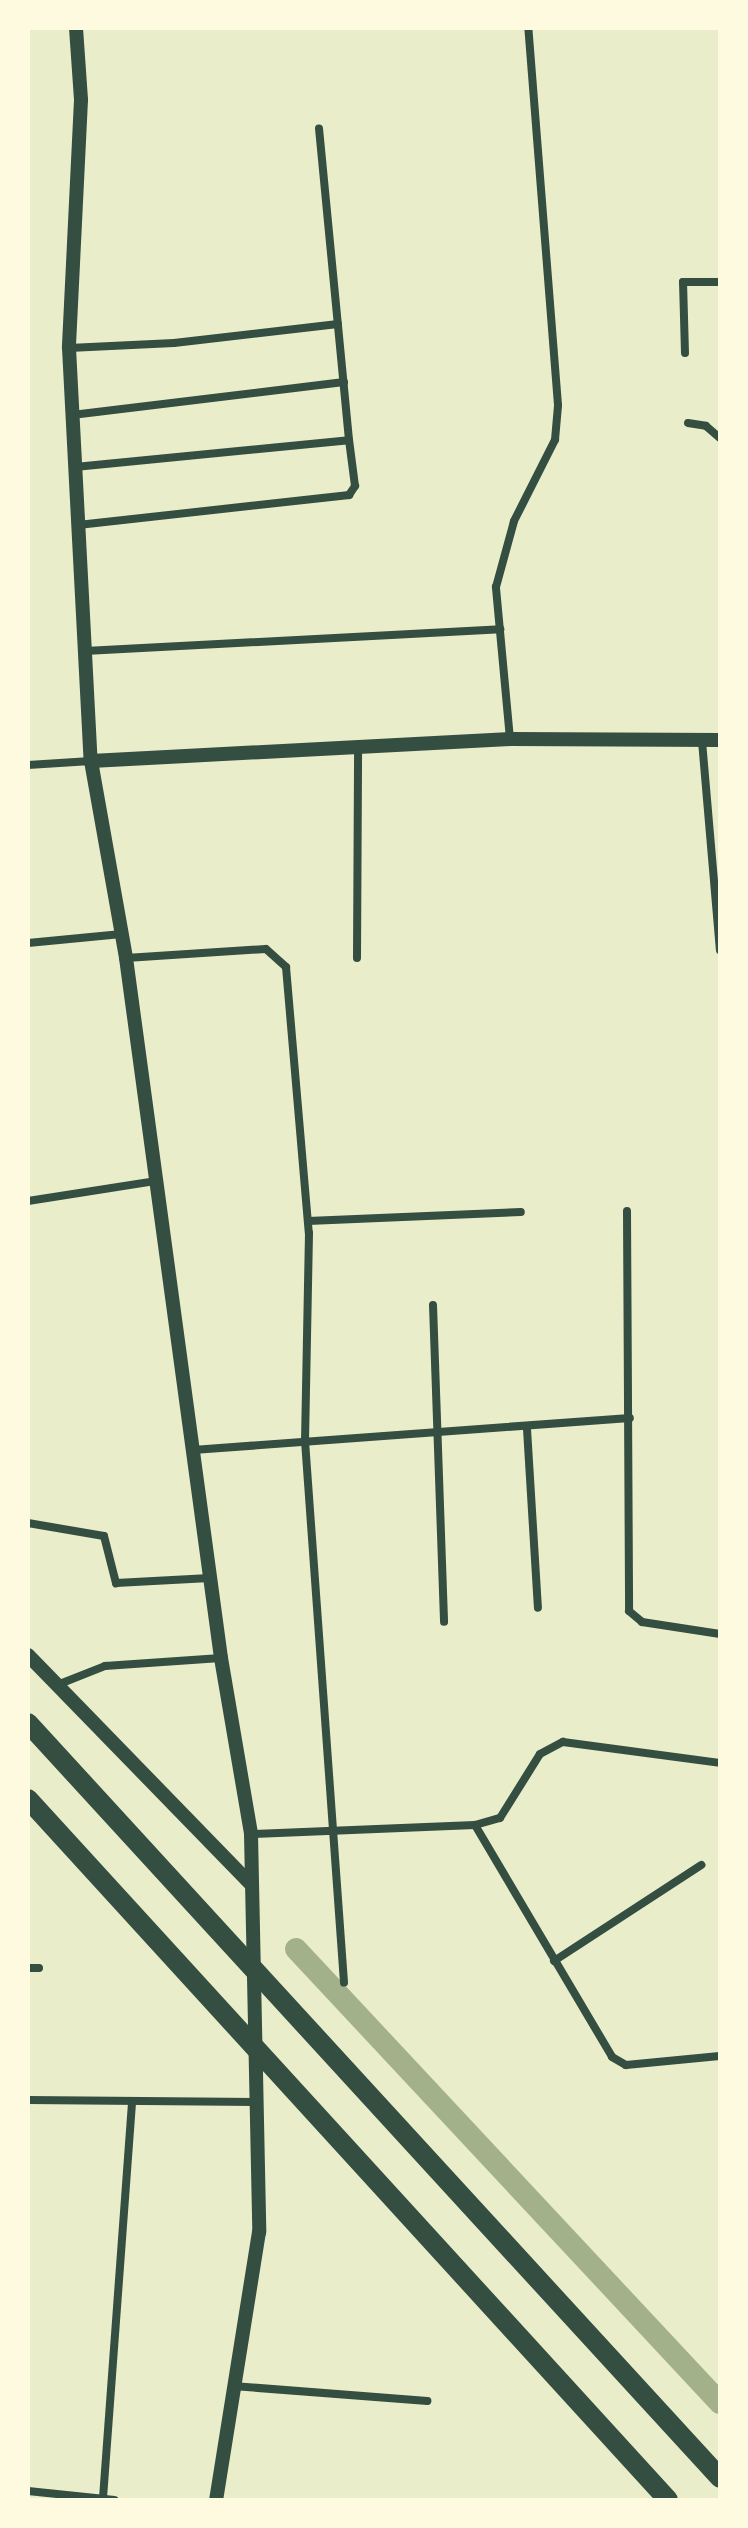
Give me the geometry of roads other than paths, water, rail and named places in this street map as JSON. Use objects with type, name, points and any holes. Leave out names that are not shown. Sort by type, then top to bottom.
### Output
[{"type":"highway","points":[[28,1723],[720,2478]]},
{"type":"highway","points":[[28,1799],[668,2500]]},
{"type":"street","points":[[76,28],[81,100],[69,348],[91,761],[126,958],[221,1658],[251,1834],[259,2232],[216,2500]]},
{"type":"street","points":[[510,739],[496,587],[502,554],[555,440],[558,405],[528,28]]},
{"type":"street","points":[[78,525],[349,495],[355,486],[319,128]]},
{"type":"street","points":[[685,353],[683,282],[720,282]]},
{"type":"street","points":[[69,348],[174,343],[338,324]]},
{"type":"street","points":[[72,415],[344,382]]},
{"type":"street","points":[[688,423],[706,426],[720,438]]},
{"type":"street","points":[[75,467],[349,440]]},
{"type":"street","points":[[85,651],[500,629]]},
{"type":"street","points":[[28,765],[510,739],[720,740]]},
{"type":"street","points":[[702,741],[720,950]]},
{"type":"street","points":[[357,958],[358,747]]},
{"type":"street","points":[[28,943],[122,934]]},
{"type":"street","points":[[126,958],[266,949],[283,959],[308,1221],[305,1441],[344,1983]]},
{"type":"street","points":[[28,1201],[156,1181]]},
{"type":"street","points":[[627,1211],[629,1611],[642,1622],[720,1634]]},
{"type":"street","points":[[308,1221],[521,1212]]},
{"type":"street","points":[[433,1305],[444,1622]]},
{"type":"street","points":[[193,1450],[527,1429],[630,1418]]},
{"type":"street","points":[[527,1429],[538,1608]]},
{"type":"street","points":[[28,1523],[104,1536],[116,1583],[210,1578]]},
{"type":"street","points":[[28,1655],[251,1884]]},
{"type":"street","points":[[57,1685],[90,1669],[221,1658]]},
{"type":"street","points":[[251,1834],[475,1825],[500,1818],[540,1754],[563,1742],[720,1763]]},
{"type":"street","points":[[475,1825],[554,1961],[618,2062],[720,2056]]},
{"type":"street","points":[[554,1961],[701,1865]]},
{"type":"street","points":[[28,1968],[39,1968]]},
{"type":"street","points":[[28,2100],[257,2102]]},
{"type":"street","points":[[103,2498],[132,2102]]},
{"type":"street","points":[[233,2386],[427,2401]]},
{"type":"street","points":[[28,2491],[115,2500]]},
{"type":"waterway","points":[[296,1949],[720,2403]]}]
